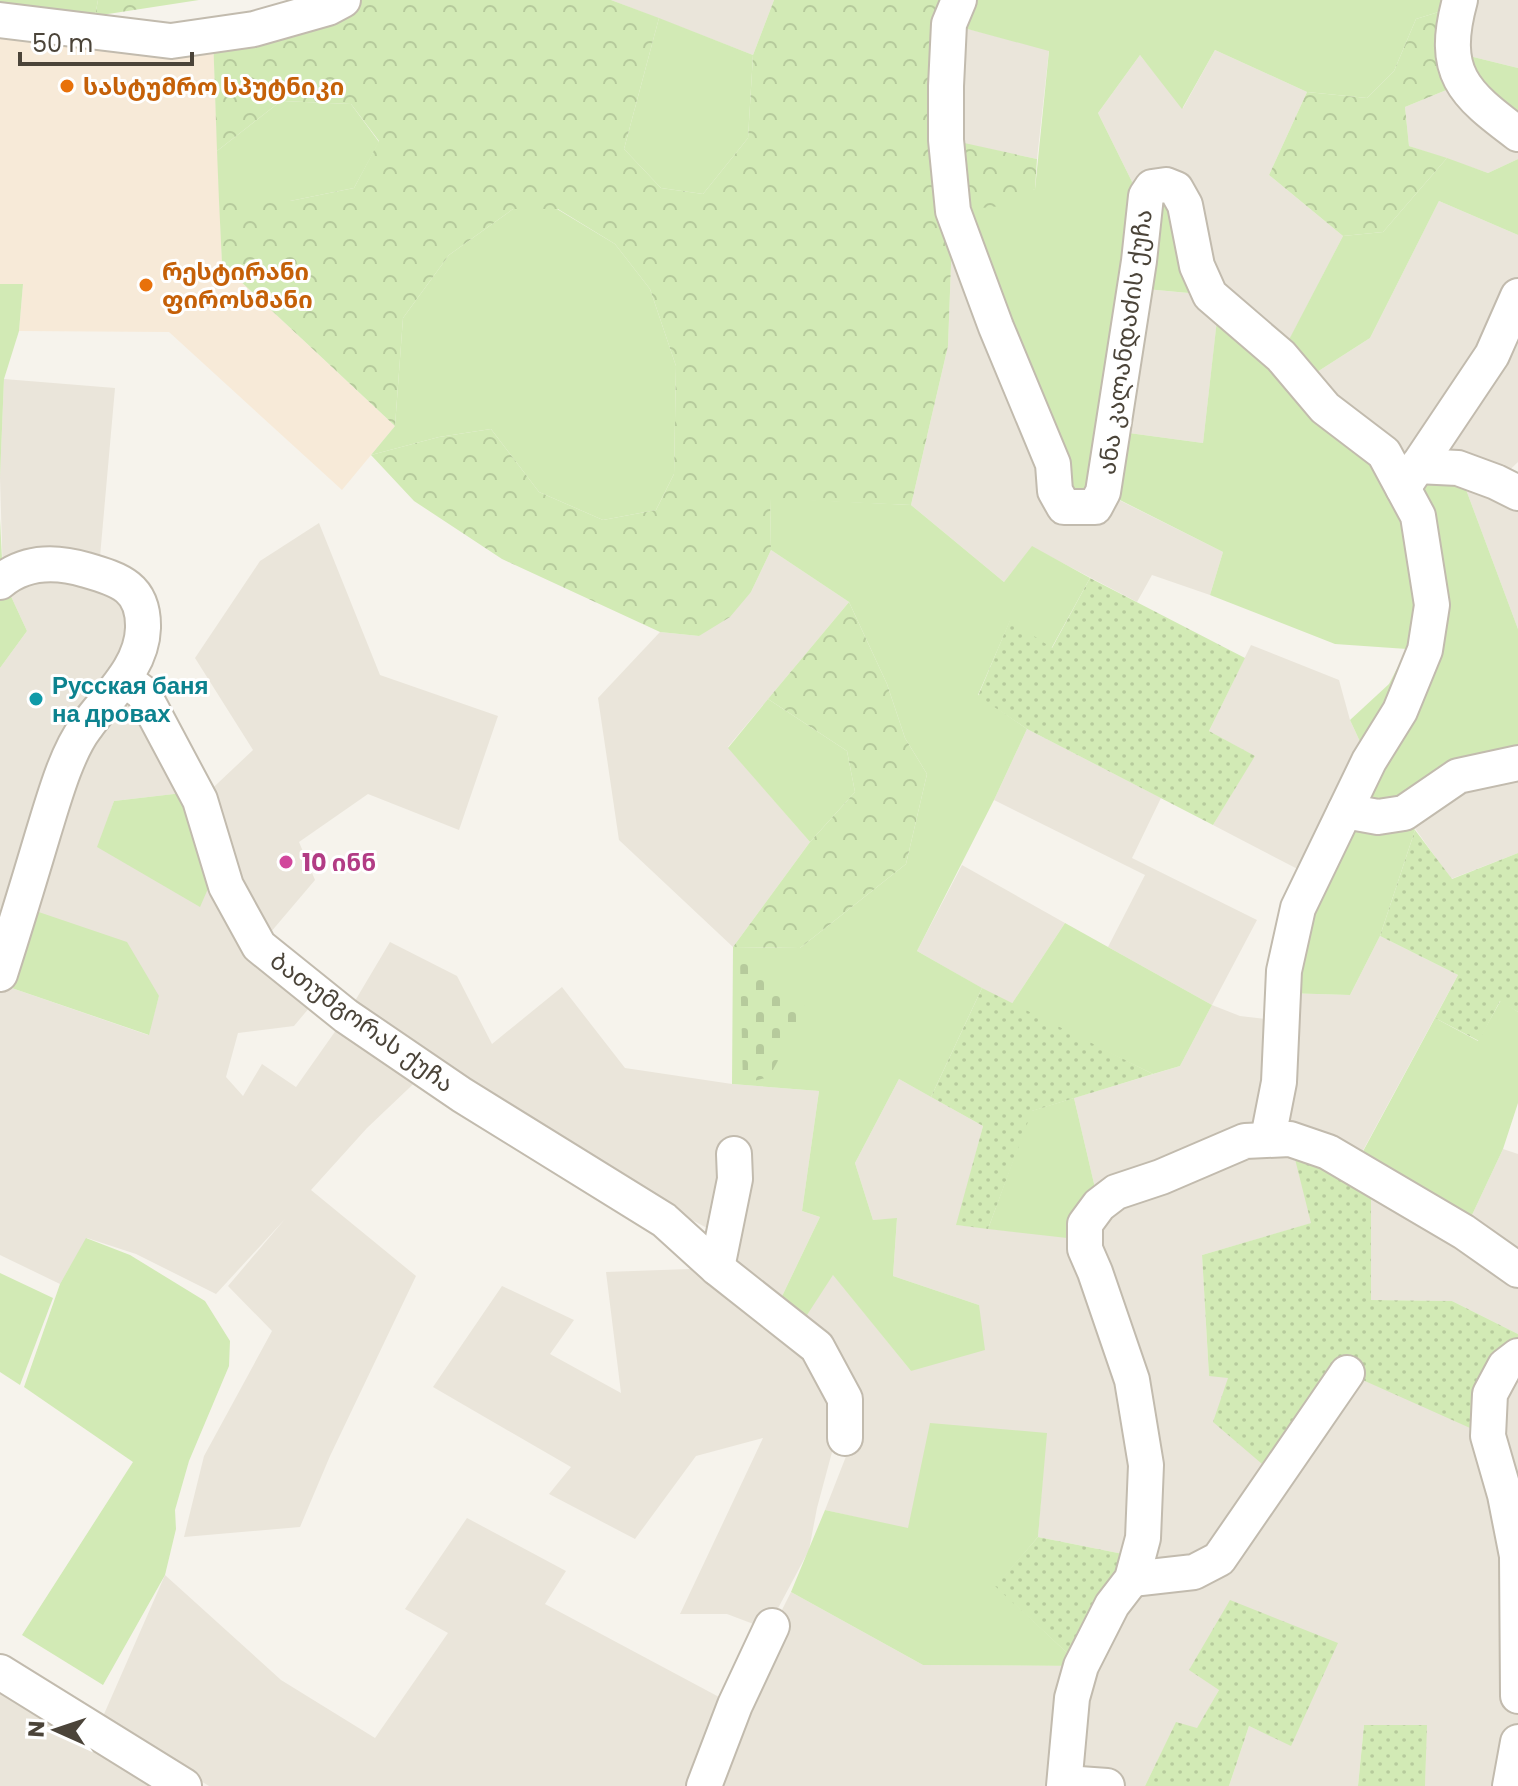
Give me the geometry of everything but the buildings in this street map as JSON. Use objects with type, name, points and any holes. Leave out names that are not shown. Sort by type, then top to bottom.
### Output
[{"type":"street","points":[[0,20],[171,41],[254,29],[328,8],[343,0]]},
{"type":"street","name":"ანა კალანდაძის ქუჩა","points":[[959,0],[949,24],[946,86],[946,140],[953,211],[996,327],[1053,464],[1055,491],[1064,507],[1095,507],[1103,492],[1139,261],[1146,196],[1152,187],[1166,185],[1176,189],[1185,205],[1197,266],[1210,295],[1281,356],[1325,408],[1410,477],[1432,605],[1425,650],[1400,711],[1369,761],[1298,908],[1284,971],[1279,1082],[1268,1138]]},
{"type":"street","points":[[1460,0],[1453,52],[1460,82],[1485,109],[1518,134]]},
{"type":"street","points":[[1410,477],[1492,355],[1518,296]]},
{"type":"street","points":[[1410,477],[1458,468],[1518,493]]},
{"type":"street","points":[[0,974],[57,790],[83,730],[124,679],[139,649],[143,629],[139,600],[120,581],[53,563],[34,565],[1,580]]},
{"type":"street","name":"ბათუმგორას ქუჩა","points":[[124,679],[143,693],[200,800],[226,886],[259,946],[346,1016],[480,1107],[664,1220],[717,1268],[817,1347],[845,1399],[845,1438]]},
{"type":"street","points":[[1345,811],[1378,817],[1404,813],[1458,776],[1518,763]]},
{"type":"street","points":[[1107,1786],[1064,1784],[1072,1698],[1081,1666],[1112,1605],[1132,1579],[1143,1538],[1146,1465],[1132,1380],[1085,1249],[1085,1224],[1099,1205],[1116,1192],[1161,1177],[1245,1141],[1290,1139],[1328,1152],[1464,1232],[1518,1270]]},
{"type":"street","points":[[717,1268],[735,1179],[734,1154]]},
{"type":"street","points":[[1518,1356],[1505,1366],[1490,1394],[1488,1436],[1505,1495],[1517,1556],[1518,1696]]},
{"type":"street","points":[[1132,1579],[1194,1572],[1219,1559],[1347,1373]]},
{"type":"street","points":[[704,1786],[735,1705],[772,1626]]},
{"type":"street","points":[[0,1672],[184,1786]]},
{"type":"street","points":[[1510,1786],[1518,1742]]},
{"type":"shaded area","points":[[611,0],[774,0],[753,55]]},
{"type":"shaded area","points":[[1460,0],[1518,0],[1518,68],[1453,52]]},
{"type":"shaded area","points":[[0,20],[213,35],[222,264],[395,426],[342,490],[169,332],[19,331],[23,284],[0,284]]},
{"type":"shaded area","points":[[949,24],[1049,50],[1037,159],[946,140]]},
{"type":"shaded area","points":[[1215,50],[1307,92],[1269,175],[1343,236],[1281,356],[1219,303],[1203,443],[1114,431],[1135,288],[1209,295],[1145,208],[1098,113],[1140,55],[1183,108]]},
{"type":"shaded area","points":[[1461,84],[1518,134],[1518,159],[1488,173],[1409,146],[1405,107]]},
{"type":"shaded area","points":[[1439,201],[1518,235],[1518,462],[1497,482],[1518,493],[1518,629],[1458,468],[1418,466],[1303,381],[1370,338]]},
{"type":"shaded area","points":[[953,211],[1103,492],[1223,552],[1210,595],[1152,575],[1137,602],[1032,547],[1004,582],[911,505],[948,346]]},
{"type":"shaded area","points":[[4,379],[115,388],[99,568],[139,600],[125,691],[191,792],[114,801],[98,848],[200,800],[253,750],[195,658],[260,561],[319,523],[380,675],[498,716],[459,830],[368,794],[299,842],[315,880],[259,946],[320,995],[294,1026],[238,1033],[226,1077],[243,1096],[262,1064],[296,1087],[346,1016],[390,942],[457,976],[492,1044],[562,987],[625,1068],[732,1084],[819,1091],[802,1211],[820,1217],[774,1313],[796,1331],[833,1274],[911,1371],[979,1305],[893,1276],[897,1219],[873,1220],[855,1163],[899,1079],[983,1126],[957,1225],[1085,1239],[1099,1205],[1074,1098],[1180,1066],[1212,1005],[1240,1016],[1282,1021],[1283,993],[1350,995],[1380,936],[1458,975],[1354,1167],[1312,1223],[1202,1255],[1209,1376],[1347,1373],[1518,1356],[1518,1786],[1425,1786],[1426,1725],[1364,1725],[1358,1786],[1229,1786],[1249,1726],[1291,1745],[1219,1690],[1197,1729],[1176,1723],[1145,1786],[209,1786],[101,1721],[165,1575],[281,1680],[375,1738],[448,1633],[405,1609],[467,1518],[566,1571],[545,1604],[734,1705],[791,1592],[923,1665],[1081,1666],[1138,1557],[1038,1537],[1046,1433],[908,1529],[825,1510],[863,1413],[846,1400],[809,1550],[767,1629],[727,1614],[680,1614],[763,1438],[696,1456],[635,1539],[549,1494],[571,1467],[433,1387],[502,1286],[574,1320],[550,1354],[621,1393],[606,1272],[717,1268],[722,1236],[480,1107],[427,1071],[367,1128],[311,1190],[416,1276],[330,1456],[300,1527],[184,1537],[204,1456],[272,1331],[228,1286],[285,1219],[216,1294],[136,1254],[87,1238],[60,1284],[0,1255],[0,984],[148,1035],[159,996],[0,974],[0,668],[27,631],[3,579],[0,478]]},
{"type":"shaded area","points":[[771,550],[849,602],[728,747],[810,842],[733,947],[619,840],[598,698],[660,632],[699,636],[751,592]]},
{"type":"shaded area","points":[[1251,645],[1339,680],[1350,720],[1369,761],[1313,877],[1213,825],[1254,756],[1209,731]]},
{"type":"shaded area","points":[[1027,729],[1161,798],[1132,858],[1257,920],[1212,1005],[1108,947],[1145,875],[994,800]]},
{"type":"shaded area","points":[[1518,763],[1518,853],[1451,879],[1404,813]]},
{"type":"shaded area","points":[[962,865],[1065,923],[1011,1005],[917,951]]},
{"type":"shaded area","points":[[1503,1149],[1518,1154],[1518,1334],[1452,1301],[1370,1300],[1371,1178],[1464,1232]]},
{"type":"shaded area","points":[[0,1691],[159,1786],[0,1786]]},
{"type":"green space","points":[[0,0],[98,0],[92,32],[0,20]]},
{"type":"green space","points":[[98,0],[199,0],[95,16]]},
{"type":"green space","points":[[343,0],[611,0],[659,18],[624,149],[661,188],[703,194],[748,138],[753,55],[774,0],[959,0],[946,139],[1037,159],[1035,189],[1001,206],[953,211],[948,346],[911,505],[770,499],[771,550],[751,592],[730,617],[699,636],[660,632],[502,559],[414,501],[371,455],[439,437],[491,429],[539,492],[603,520],[656,510],[674,474],[676,366],[650,289],[615,244],[558,209],[513,209],[449,255],[403,318],[395,426],[222,264],[219,201],[290,201],[354,188],[379,141],[351,104],[281,101],[217,151],[213,35]]},
{"type":"green space","points":[[959,0],[1460,0],[1458,6],[1416,19],[1394,71],[1367,98],[1307,92],[1215,50],[1182,109],[1140,55],[1098,113],[1144,206],[1166,185],[1210,295],[1135,288],[1114,431],[1203,443],[1219,302],[1281,355],[1343,236],[1383,232],[1447,158],[1488,173],[1518,159],[1518,235],[1439,201],[1370,338],[1303,381],[1384,453],[1458,468],[1518,629],[1518,763],[1404,814],[1415,830],[1380,936],[1350,995],[1283,993],[1369,761],[1350,720],[1389,684],[1407,649],[1335,644],[1210,595],[1223,552],[1104,492],[1077,508],[953,211],[1035,189],[1049,51],[949,24]]},
{"type":"green space","points":[[1458,6],[1461,84],[1405,107],[1409,146],[1447,158],[1383,232],[1343,236],[1269,175],[1307,92],[1367,98],[1394,71],[1416,19]]},
{"type":"green space","points":[[659,18],[753,55],[748,138],[703,194],[661,188],[624,149]]},
{"type":"green space","points":[[1453,52],[1518,68],[1518,134]]},
{"type":"green space","points":[[281,101],[351,104],[379,142],[354,188],[290,201],[219,201],[217,151]]},
{"type":"green space","points":[[513,209],[557,209],[615,244],[650,289],[676,366],[674,474],[656,510],[603,520],[539,492],[491,429],[439,437],[371,455],[395,426],[403,318],[449,255]]},
{"type":"green space","points":[[0,284],[23,284],[19,331],[4,379],[0,478]]},
{"type":"green space","points":[[770,498],[911,505],[1004,582],[1032,546],[1090,578],[1051,649],[1010,621],[978,695],[1027,729],[917,951],[982,988],[931,1097],[899,1079],[855,1163],[873,1220],[897,1218],[893,1276],[979,1305],[985,1350],[911,1371],[833,1275],[796,1332],[774,1313],[820,1217],[802,1211],[819,1091],[732,1084],[733,947],[800,948],[906,864],[927,774],[905,738],[887,684],[849,602],[771,550]]},
{"type":"green space","points":[[0,519],[3,579],[27,631],[0,668]]},
{"type":"green space","points":[[1090,578],[1245,658],[1209,731],[1255,756],[1213,825],[1027,729],[978,696],[1010,620],[1052,648]]},
{"type":"green space","points":[[849,602],[887,684],[905,738],[927,774],[906,864],[800,948],[733,947],[810,842],[855,792],[847,751],[768,699]]},
{"type":"green space","points":[[768,699],[847,751],[855,792],[810,842],[728,748]]},
{"type":"green space","points":[[191,792],[218,866],[200,907],[97,847],[114,801]]},
{"type":"green space","points":[[1415,830],[1452,879],[1518,853],[1518,1012],[1500,1001],[1479,1041],[1435,1018],[1458,975],[1380,936]]},
{"type":"green space","points":[[21,906],[127,942],[159,996],[149,1035],[0,984]]},
{"type":"green space","points":[[1065,923],[1212,1005],[1180,1066],[1153,1074],[1011,1005]]},
{"type":"green space","points":[[740,959],[807,1008],[769,1077],[743,1084]]},
{"type":"green space","points":[[982,988],[1153,1074],[1032,1111],[988,1229],[956,1225],[983,1126],[931,1097]]},
{"type":"green space","points":[[1501,1000],[1518,1012],[1518,1103],[1503,1149],[1464,1232],[1354,1168],[1435,1018],[1478,1041]]},
{"type":"green space","points":[[1074,1098],[1099,1205],[1085,1240],[988,1229],[1031,1111]]},
{"type":"green space","points":[[1290,1139],[1371,1178],[1371,1300],[1452,1301],[1518,1334],[1518,1356],[1488,1436],[1347,1373],[1276,1476],[1213,1422],[1228,1378],[1209,1376],[1202,1255],[1311,1223]]},
{"type":"green space","points":[[86,1238],[130,1255],[205,1301],[230,1341],[229,1366],[189,1461],[175,1510],[176,1529],[165,1575],[103,1685],[22,1635],[133,1462],[24,1387],[60,1284]]},
{"type":"green space","points":[[0,1273],[53,1298],[20,1385],[0,1372]]},
{"type":"green space","points":[[930,1423],[1047,1433],[1038,1537],[996,1586],[1081,1666],[923,1665],[791,1592],[825,1510],[908,1528]]},
{"type":"green space","points":[[1038,1537],[1138,1557],[1081,1666],[995,1586]]},
{"type":"green space","points":[[1230,1600],[1338,1643],[1291,1746],[1249,1726],[1229,1786],[1145,1786],[1176,1722],[1197,1728],[1219,1690],[1189,1670]]},
{"type":"green space","points":[[1364,1725],[1427,1725],[1425,1786],[1358,1786]]},
{"type":"place","name":"სასტუმრო სპუტნიკი","points":[[67,86]]},
{"type":"place","name":"რესტირანი ფიროსმანი","points":[[146,285]]},
{"type":"place","name":"Русская баня на дровах","points":[[36,699]]},
{"type":"place","name":"10 ინნ","points":[[286,862]]}]
